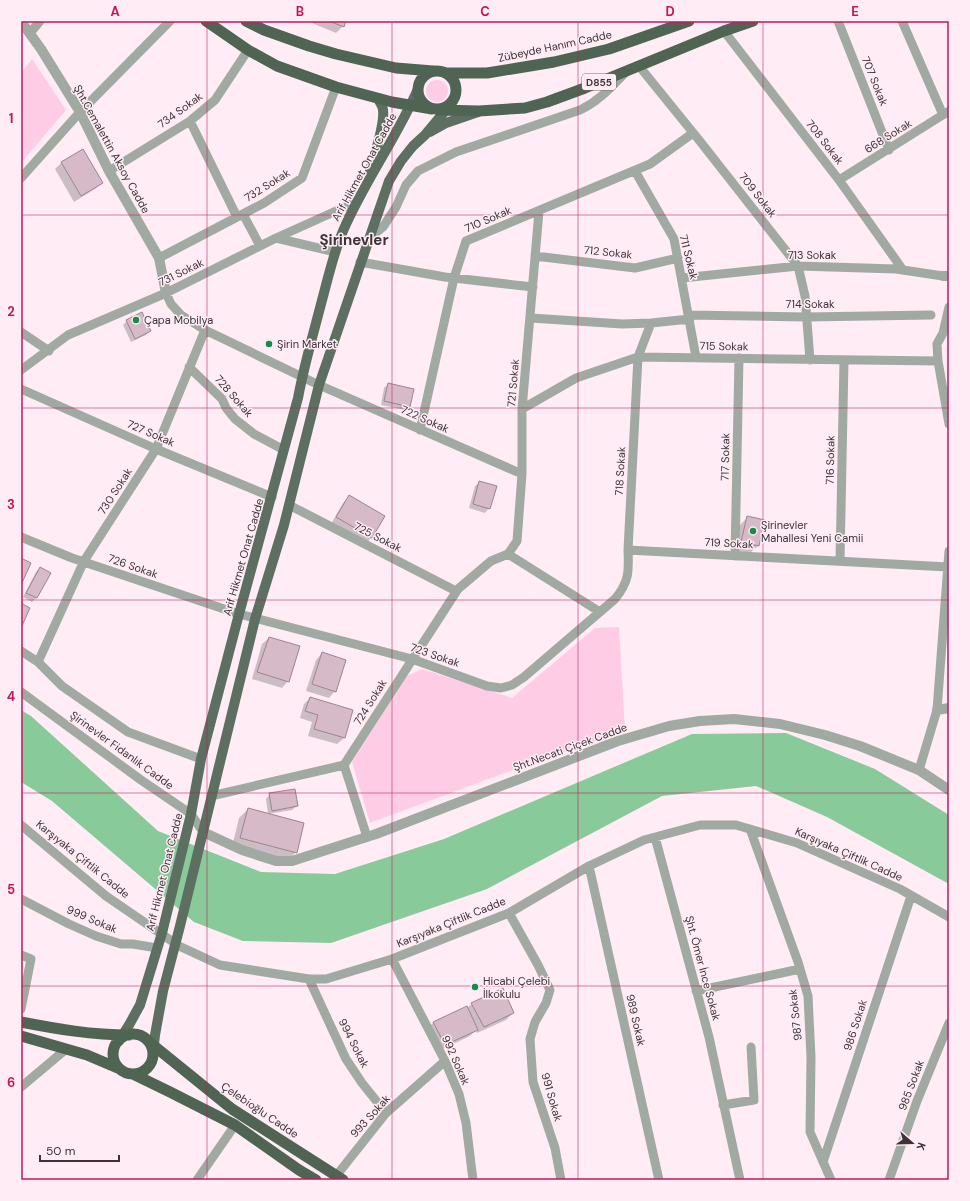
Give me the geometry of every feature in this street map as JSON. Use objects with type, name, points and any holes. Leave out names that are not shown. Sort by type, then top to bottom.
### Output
[{"type":"highway","name":"D855","points":[[206,21],[248,50],[277,66],[336,87],[411,105],[441,109],[480,111],[525,108],[547,102],[724,31],[753,21]]},
{"type":"highway","points":[[246,21],[264,30],[294,41],[336,54],[396,68],[440,71],[446,73],[451,76],[457,88],[454,100],[441,109],[426,106],[421,102],[418,96],[419,83],[422,78],[427,73],[433,71]]},
{"type":"highway","name":"Zübeyde Hanım Cadde","points":[[446,73],[487,73],[554,62],[609,49],[689,21]]},
{"type":"highway","points":[[21,1022],[64,1030],[123,1037],[136,1035],[143,1037],[152,1047],[152,1060],[145,1070],[133,1074],[126,1073],[87,1055],[65,1050],[21,1036]]},
{"type":"highway","points":[[120,1070],[114,1058],[115,1046],[123,1037]]},
{"type":"highway","name":"Çelebioğlu Cadde","points":[[152,1047],[232,1110],[339,1178]]},
{"type":"highway","points":[[133,1074],[235,1126],[316,1180]]},
{"type":"main road","name":"Arif Hikmet Onat Cadde","points":[[123,1037],[140,1005],[162,933],[191,814],[201,759],[239,614],[272,497],[335,252],[342,232],[356,202],[394,139],[418,89]]},
{"type":"main road","points":[[366,184],[379,141],[382,122],[383,109],[378,98]]},
{"type":"main road","points":[[425,135],[441,109]]},
{"type":"main road","points":[[152,1047],[174,943],[180,926],[255,619],[284,525],[319,385],[368,239],[389,181],[401,161],[413,146],[425,135],[446,123],[480,111]]},
{"type":"street","points":[[30,33],[40,21]]},
{"type":"street","points":[[22,175],[80,112],[170,21]]},
{"type":"street","name":"707 Sokak","points":[[838,21],[889,150]]},
{"type":"street","points":[[902,21],[946,113]]},
{"type":"street","name":"Şht.Cemalettin Aksoy Cadde","points":[[21,24],[30,33],[41,49],[80,112],[109,171],[159,258],[166,292]]},
{"type":"street","name":"708 Sokak","points":[[724,31],[839,180],[903,270]]},
{"type":"street","name":"734 Sokak","points":[[109,171],[190,121],[215,100],[248,50]]},
{"type":"street","name":"709 Sokak","points":[[639,66],[798,266],[805,296],[810,360]]},
{"type":"street","points":[[368,239],[383,227],[396,207],[406,185],[418,171],[456,152],[580,110],[593,104],[604,95],[627,71]]},
{"type":"street","name":"732 Sokak","points":[[159,258],[264,203],[302,178],[336,87]]},
{"type":"street","name":"668 Sokak","points":[[839,180],[946,113]]},
{"type":"street","points":[[190,121],[240,216],[260,246]]},
{"type":"street","name":"710 Sokak","points":[[420,430],[454,278],[466,241],[650,164],[693,133]]},
{"type":"street","name":"711 Sokak","points":[[635,171],[674,238],[696,357]]},
{"type":"street","name":"731 Sokak","points":[[21,370],[68,335],[166,292],[276,238],[356,202]]},
{"type":"street","name":"721 Sokak","points":[[508,554],[517,541],[522,474],[522,409],[539,211]]},
{"type":"street","points":[[276,238],[335,252]]},
{"type":"street","name":"712 Sokak","points":[[535,256],[635,268],[678,258]]},
{"type":"street","points":[[360,262],[454,278],[533,287]]},
{"type":"street","name":"713 Sokak","points":[[682,278],[798,266],[903,270],[946,276]]},
{"type":"street","name":"722 Sokak","points":[[166,292],[171,304],[181,315],[205,330],[319,385],[522,474]]},
{"type":"street","points":[[949,307],[943,333],[937,344],[938,361],[945,378],[949,424]]},
{"type":"street","name":"714 Sokak","points":[[531,318],[622,324],[650,323],[689,317],[931,315]]},
{"type":"street","name":"718 Sokak","points":[[600,612],[615,599],[624,588],[629,563],[628,550],[638,357],[650,323]]},
{"type":"street","name":"730 Sokak","points":[[38,662],[84,561],[156,449],[205,330]]},
{"type":"street","points":[[21,332],[48,351]]},
{"type":"street","name":"715 Sokak","points":[[522,409],[576,378],[638,357],[844,361],[938,361]]},
{"type":"street","name":"717 Sokak","points":[[735,556],[739,358]]},
{"type":"street","name":"716 Sokak","points":[[840,561],[844,361]]},
{"type":"street","name":"728 Sokak","points":[[189,367],[222,399],[226,408],[235,419],[254,434],[284,450]]},
{"type":"street","name":"727 Sokak","points":[[21,390],[156,449],[272,497]]},
{"type":"street","name":"725 Sokak","points":[[289,505],[456,591]]},
{"type":"street","name":"726 Sokak","points":[[21,537],[84,561],[239,614]]},
{"type":"street","name":"719 Sokak","points":[[628,550],[948,567]]},
{"type":"street","points":[[918,770],[937,710],[948,589],[949,551]]},
{"type":"street","points":[[508,554],[600,612]]},
{"type":"street","name":"724 Sokak","points":[[344,765],[456,591],[491,561],[508,554]]},
{"type":"street","name":"723 Sokak","points":[[239,614],[412,659],[487,686],[501,688],[512,685],[524,677],[600,612]]},
{"type":"street","points":[[21,651],[38,662],[62,686],[128,732],[201,759]]},
{"type":"street","name":"Şirinevler Fidanlık Cadde","points":[[21,692],[141,780],[191,814],[203,832]]},
{"type":"street","points":[[937,710],[949,708]]},
{"type":"street","name":"Şht.Necati Çiçek Cadde","points":[[203,832],[242,850],[276,861],[292,862],[366,837],[618,741],[669,726],[700,721],[734,719],[780,724],[860,746],[918,770],[949,790]]},
{"type":"street","points":[[211,796],[344,765],[366,837]]},
{"type":"street","name":"Karşıyaka Çiftlik Cadde","points":[[21,825],[106,896],[162,933],[174,943],[220,965],[309,979],[326,979],[392,959],[509,913],[588,866],[644,840],[700,825],[736,825],[797,843],[900,889],[949,917]]},
{"type":"street","name":"987 Sokak","points":[[750,829],[800,969],[808,996],[811,1057],[810,1132],[831,1180]]},
{"type":"street","name":"Şht. Ömer İnce Sokak","points":[[655,837],[709,1037],[740,1180]]},
{"type":"street","name":"989 Sokak","points":[[588,866],[659,1180]]},
{"type":"street","name":"986 Sokak","points":[[823,1162],[911,896]]},
{"type":"street","name":"999 Sokak","points":[[21,899],[96,936],[121,944],[133,944],[157,948]]},
{"type":"street","name":"991 Sokak","points":[[509,913],[550,990],[546,1003],[535,1022],[530,1040],[533,1082],[555,1148],[561,1180]]},
{"type":"street","points":[[21,956],[31,959],[21,1009]]},
{"type":"street","name":"992 Sokak","points":[[392,959],[445,1061],[458,1094],[466,1123],[473,1180]]},
{"type":"street","points":[[696,991],[800,969]]},
{"type":"street","name":"994 Sokak","points":[[309,979],[346,1058],[362,1083],[386,1113]]},
{"type":"street","name":"985 Sokak","points":[[889,1180],[917,1101],[949,1023]]},
{"type":"street","points":[[723,1105],[754,1100],[751,1047]]},
{"type":"street","points":[[21,1087],[65,1050]]},
{"type":"street","name":"993 Sokak","points":[[339,1178],[386,1113],[445,1061]]},
{"type":"street","points":[[197,1180],[235,1126]]},
{"type":"shaded area","points":[[32,59],[66,110],[21,163],[21,73]]},
{"type":"shaded area","points":[[437,80],[445,83],[448,91],[445,99],[437,102],[429,99],[426,91],[429,83]]},
{"type":"shaded area","points":[[619,627],[625,731],[513,770],[370,823],[352,762],[407,676],[422,669],[512,698],[595,628]]},
{"type":"shaded area","points":[[21,710],[31,716],[158,831],[261,872],[335,874],[444,839],[692,734],[786,733],[875,769],[949,815],[949,884],[827,817],[756,786],[662,796],[487,889],[331,943],[243,941],[194,922],[52,801],[21,782]]},
{"type":"building","points":[[329,21],[346,21],[344,27]]},
{"type":"building","points":[[83,149],[103,183],[81,196],[61,162]]},
{"type":"building","points":[[142,312],[151,331],[135,339],[126,320]]},
{"type":"building","points":[[388,383],[414,389],[410,407],[384,401]]},
{"type":"building","points":[[479,481],[497,486],[490,509],[473,504]]},
{"type":"building","points":[[349,495],[385,516],[372,538],[336,517]]},
{"type":"building","name":"Şirinevler Mahallesi Yeni Camii","points":[[747,516],[765,520],[759,546],[741,542]]},
{"type":"building","points":[[21,558],[31,563],[21,585]]},
{"type":"building","points":[[40,567],[51,573],[37,598],[26,593]]},
{"type":"building","points":[[21,603],[30,608],[21,628]]},
{"type":"building","points":[[269,637],[300,646],[289,682],[257,672]]},
{"type":"building","points":[[322,652],[346,660],[336,692],[312,684]]},
{"type":"building","points":[[310,697],[353,710],[345,738],[314,729],[318,715],[305,711]]},
{"type":"building","points":[[295,789],[298,806],[272,811],[269,793]]},
{"type":"building","points":[[248,808],[304,823],[297,853],[240,838]]},
{"type":"building","points":[[503,988],[514,1013],[484,1027],[471,1003]]},
{"type":"building","points":[[467,1006],[478,1030],[445,1045],[433,1022]]},
{"type":"place","name":"Çapa Mobilya","points":[[136,320]]},
{"type":"place","name":"Şirin Market","points":[[269,344]]},
{"type":"place","name":"Şirinevler Mahallesi Yeni Camii","points":[[753,531]]},
{"type":"place","name":"Hicabi Çelebi İlkokulu","points":[[475,987]]},
{"type":"district","name":"Şirinevler","points":[[354,240]]}]
